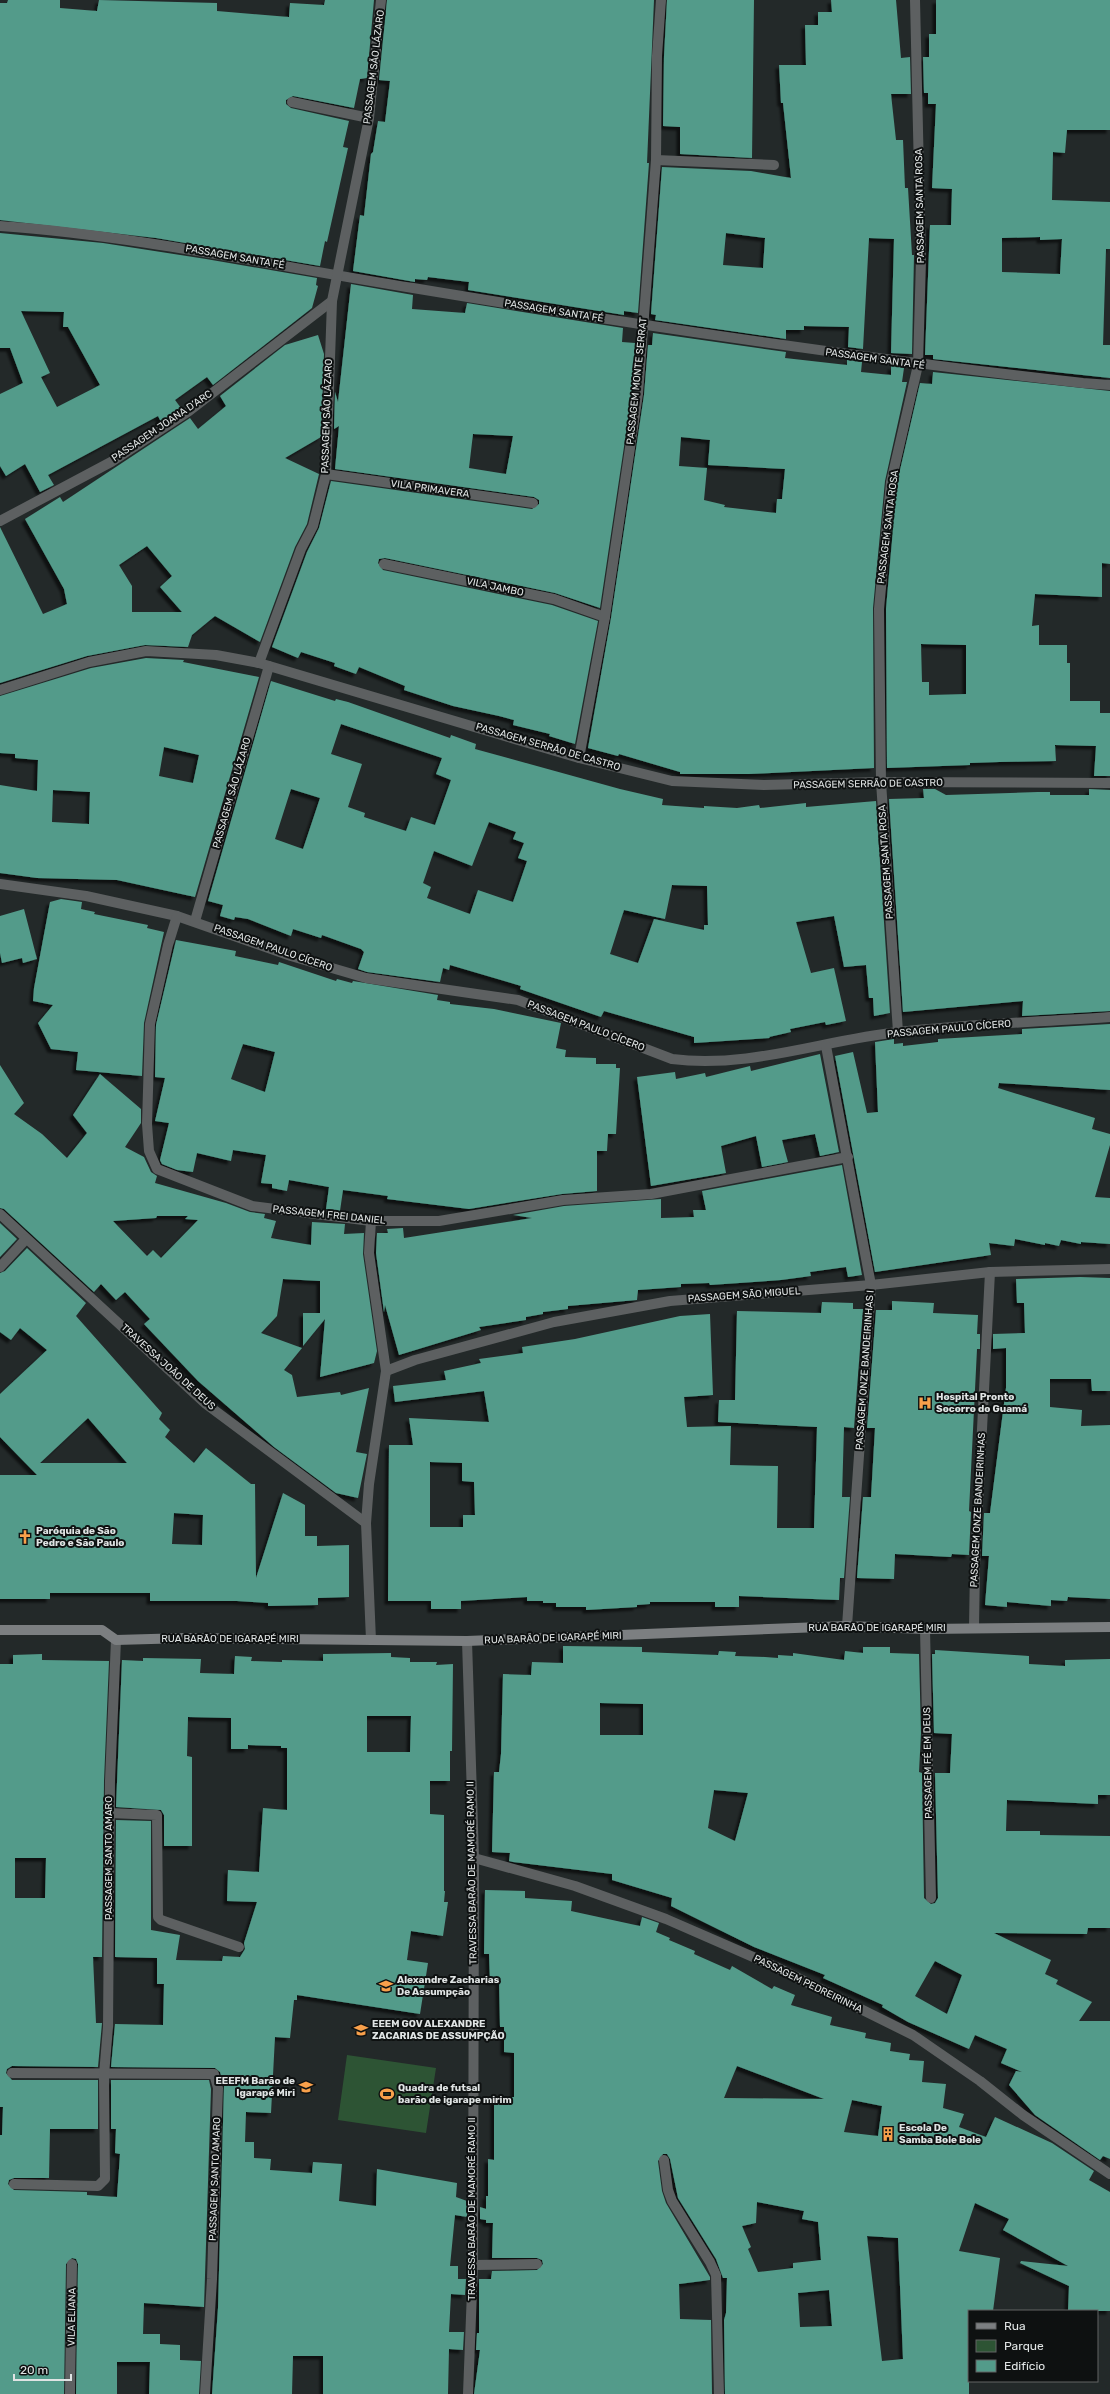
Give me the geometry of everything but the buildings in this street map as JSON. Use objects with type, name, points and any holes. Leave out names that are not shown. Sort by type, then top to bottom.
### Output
[{"type":"main road","name":"RUA BARÃO DE IGARAPÉ MIRI","points":[[116,1640],[186,1638],[468,1641],[847,1626],[925,1628],[1110,1627]]},
{"type":"main road","points":[[0,1630],[102,1630],[116,1640]]},
{"type":"street","name":"PASSAGEM SÃO LÁZARO","points":[[336,276],[369,118],[381,0]]},
{"type":"street","name":"PASSAGEM MONTE SERRAT","points":[[579,758],[605,617],[638,394],[656,160],[657,56],[662,0]]},
{"type":"street","name":"PASSAGEM SANTA ROSA","points":[[898,1032],[881,782],[878,609],[892,482],[918,365],[921,252],[915,0]]},
{"type":"street","points":[[292,102],[369,118]]},
{"type":"street","points":[[656,160],[774,165]]},
{"type":"street","name":"PASSAGEM SANTA FÉ","points":[[0,226],[116,237],[336,276],[644,326],[918,365],[1083,383],[1110,384]]},
{"type":"street","points":[[332,301],[336,276]]},
{"type":"street","name":"PASSAGEM SÃO LÁZARO","points":[[258,663],[301,549],[313,526],[326,474],[332,301]]},
{"type":"street","name":"PASSAGEM JOANA D’ARC","points":[[0,522],[111,462],[189,410],[332,301]]},
{"type":"street","name":"VILA PRIMAVERA","points":[[326,474],[533,503]]},
{"type":"street","name":"VILA JAMBO","points":[[384,564],[554,599],[605,617]]},
{"type":"street","name":"PASSAGEM SERRÃO DE CASTRO","points":[[0,690],[89,662],[146,651],[216,655],[269,666],[579,758],[672,781],[764,785],[881,782],[1110,782]]},
{"type":"street","name":"PASSAGEM SÃO LÁZARO","points":[[195,921],[269,666]]},
{"type":"street","name":"PASSAGEM PAULO CÍCERO","points":[[0,884],[93,898],[177,916],[195,921],[291,956],[366,978],[518,1000],[576,1020],[672,1059],[721,1062],[826,1046],[898,1032],[1110,1016]]},
{"type":"street","name":"PASSAGEM FREI DANIEL","points":[[177,916],[168,945],[150,1024],[147,1124],[149,1151],[157,1169],[252,1206],[371,1221],[440,1221],[563,1200],[651,1194],[848,1157]]},
{"type":"street","name":"PASSAGEM ONZE BANDEIRINHAS I","points":[[826,1046],[871,1285],[847,1626]]},
{"type":"street","name":"TRAVESSA JOÃO DE DEUS","points":[[0,1214],[206,1404],[366,1523]]},
{"type":"street","points":[[371,1221],[369,1253],[386,1371],[369,1484],[366,1523],[371,1640]]},
{"type":"street","points":[[0,1267],[26,1239]]},
{"type":"street","name":"PASSAGEM SÃO MIGUEL","points":[[386,1371],[415,1360],[554,1322],[633,1307],[692,1299],[871,1285],[990,1272],[1110,1269]]},
{"type":"street","name":"PASSAGEM ONZE BANDEIRINHAS","points":[[974,1627],[975,1567],[990,1272]]},
{"type":"street","name":"PASSAGEM FÉ EM DEUS","points":[[925,1628],[931,1898]]},
{"type":"street","name":"PASSAGEM SANTO AMARO","points":[[14,2184],[98,2186],[105,2180],[104,2075],[108,2027],[110,1812],[116,1640]]},
{"type":"street","name":"TRAVESSA BARÃO DE MAMORÉ RAMO II","points":[[468,1641],[474,1858],[473,2265],[468,2394]]},
{"type":"street","points":[[110,1812],[157,1815],[158,1917],[161,1920],[239,1946]]},
{"type":"street","name":"PASSAGEM PEDREIRINHA","points":[[474,1858],[575,1886],[666,1920],[776,1967],[913,2035],[980,2081],[1023,2115],[1110,2174]]},
{"type":"street","name":"PASSAGEM SANTO AMARO","points":[[12,2073],[104,2075],[214,2074],[217,2080],[212,2279],[205,2394]]},
{"type":"street","points":[[664,2160],[668,2190],[672,2201],[710,2262],[716,2275],[719,2394]]},
{"type":"street","name":"VILA ELIANA","points":[[70,2394],[72,2264]]},
{"type":"street","points":[[473,2265],[537,2264]]},
{"type":"green space","name":"Quadra de futsal barão de igarape mirim","points":[[347,2055],[436,2068],[426,2133],[338,2120]]},
{"type":"place","name":"Hospital Pronto Socorro do Guamá","points":[[925,1403]]},
{"type":"place","name":"Paróquia de São Pedro e São Paulo","points":[[25,1537]]},
{"type":"place","name":"Alexandre Zacharias De Assumpção","points":[[386,1986]]},
{"type":"place","name":"EEEM GOV ALEXANDRE ZACARIAS DE ASSUMPÇÃO","points":[[361,2030]]},
{"type":"place","name":"EEEFM Barão de Igarapé Miri","points":[[306,2087]]},
{"type":"place","name":"Quadra de futsal barão de igarape mirim","points":[[387,2094]]},
{"type":"place","name":"Escola De Samba Bole Bole","points":[[888,2134]]}]
